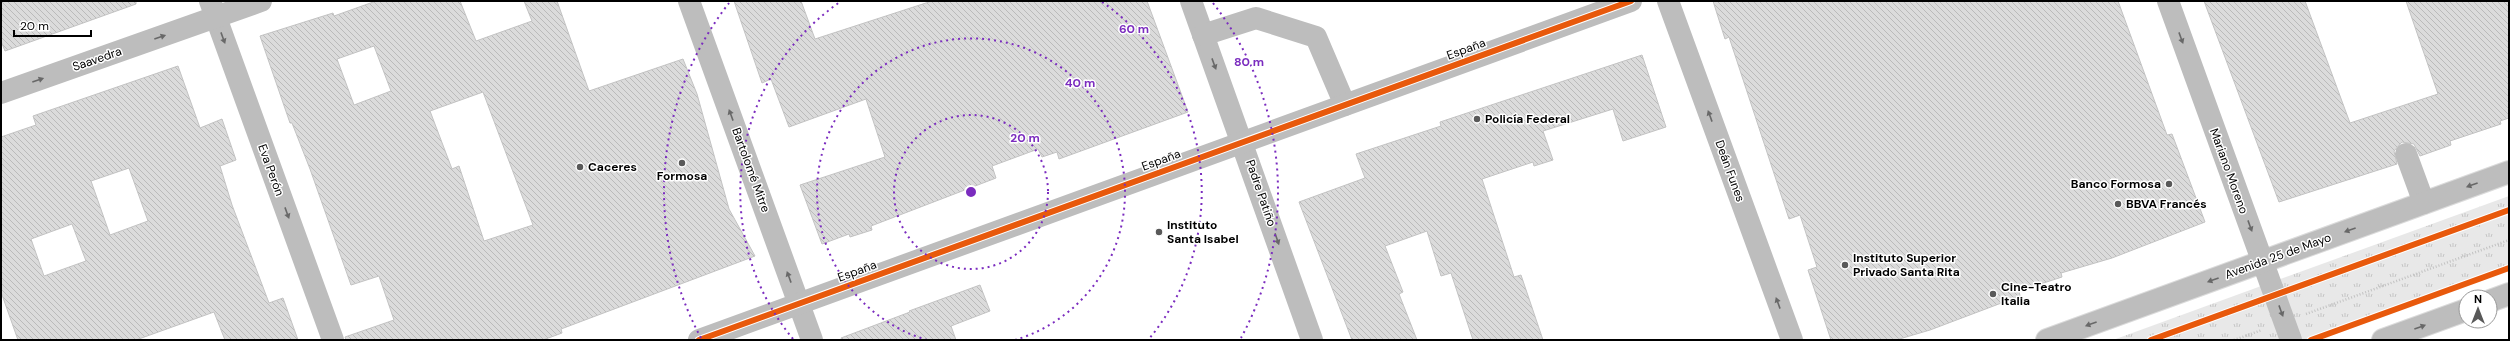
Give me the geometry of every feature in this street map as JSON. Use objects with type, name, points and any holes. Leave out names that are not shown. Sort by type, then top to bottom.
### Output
[{"type":"street","name":"Saavedra","points":[[1,93],[213,9],[261,1]]},
{"type":"street","name":"Bartolomé Mitre","points":[[689,1],[812,340]]},
{"type":"street","name":"Padre Patiño","points":[[1191,1],[1243,142],[1312,340]]},
{"type":"street","name":"España","points":[[699,340],[1631,1]]},
{"type":"street","name":"Deán Funes","points":[[1668,1],[1792,340]]},
{"type":"street","name":"Mariano Moreno","points":[[2168,1],[2288,331]]},
{"type":"street","name":"Eva Perón","points":[[213,9],[333,340]]},
{"type":"street","points":[[1203,35],[1256,18],[1316,37],[1345,105]]},
{"type":"street","points":[[2406,154],[2424,203]]},
{"type":"street","name":"Avenida 25 de Mayo","points":[[2047,340],[2509,172]]},
{"type":"street","points":[[2498,298],[2509,294]]},
{"type":"street","points":[[2383,340],[2458,313]]},
{"type":"path","points":[[2234,340],[2288,331],[2509,240]]},
{"type":"green space","points":[[2509,196],[2509,269],[2315,340],[2113,340]]},
{"type":"building","points":[[1,1],[136,1],[136,4],[5,51],[1,41]]},
{"type":"building","points":[[376,1],[460,1],[476,41],[532,21],[524,1],[557,1],[589,91],[683,59],[697,94],[729,209],[755,256],[561,329],[562,333],[543,340],[346,340],[345,337],[394,320],[379,276],[351,285],[310,169],[292,123],[290,123],[260,36],[333,13],[334,16]],"holes":[[[374,46],[391,91],[354,105],[337,59]],[[483,92],[533,225],[484,241],[459,166],[452,169],[430,111]]]},
{"type":"building","points":[[734,1],[801,1],[815,39],[932,1],[1147,1],[1188,112],[1059,159],[1057,152],[1042,157],[1038,149],[992,166],[996,178],[871,226],[872,230],[850,237],[849,234],[822,244],[800,185],[885,157],[866,99],[789,127],[771,79],[762,83]]},
{"type":"building","points":[[1713,1],[2118,1],[2167,135],[2172,134],[2205,222],[2112,258],[2061,273],[2062,277],[2019,291],[2020,296],[1930,330],[1896,340],[1831,340],[1808,270],[1817,267],[1800,215],[1789,219],[1729,37],[1725,39]]},
{"type":"building","points":[[2204,1],[2305,1],[2350,123],[2438,94],[2406,1],[2509,1],[2509,118],[2500,121],[2501,124],[2450,141],[2451,145],[2420,156],[2414,144],[2402,142],[2394,151],[2397,164],[2279,202]]},
{"type":"building","points":[[1642,55],[1666,127],[1623,141],[1613,109],[1543,131],[1553,160],[1534,166],[1533,162],[1482,179],[1514,277],[1521,275],[1543,340],[1473,340],[1451,273],[1441,276],[1427,231],[1385,246],[1403,292],[1399,294],[1417,340],[1352,340],[1299,202],[1365,178],[1356,154],[1441,126],[1440,122]]},
{"type":"building","points":[[178,66],[200,128],[222,119],[236,160],[220,166],[232,205],[269,303],[283,298],[298,340],[225,340],[214,312],[136,340],[18,340],[1,292],[1,137],[36,125],[33,116]],"holes":[[[129,168],[148,221],[110,235],[91,181]],[[72,224],[86,261],[44,276],[31,239]]]},
{"type":"building","points":[[980,285],[990,311],[951,326],[956,340],[842,340],[841,338],[910,312],[909,311]]},
{"type":"cycle path","points":[[699,340],[1631,1]]},
{"type":"cycle path","points":[[2151,340],[2509,210]]},
{"type":"cycle path","points":[[2311,340],[2509,268]]},
{"type":"place","name":"Policía Federal","points":[[1477,119]]},
{"type":"place","name":"Formosa","points":[[682,163]]},
{"type":"place","name":"Caceres","points":[[580,167]]},
{"type":"place","name":"Banco Formosa","points":[[2169,184]]},
{"type":"place","name":"BBVA Francés","points":[[2118,204]]},
{"type":"place","name":"Instituto Santa Isabel","points":[[1159,232]]},
{"type":"place","name":"Instituto Superior Privado Santa Rita","points":[[1845,265]]},
{"type":"place","name":"Cine-Teatro Italia","points":[[1993,294]]}]
